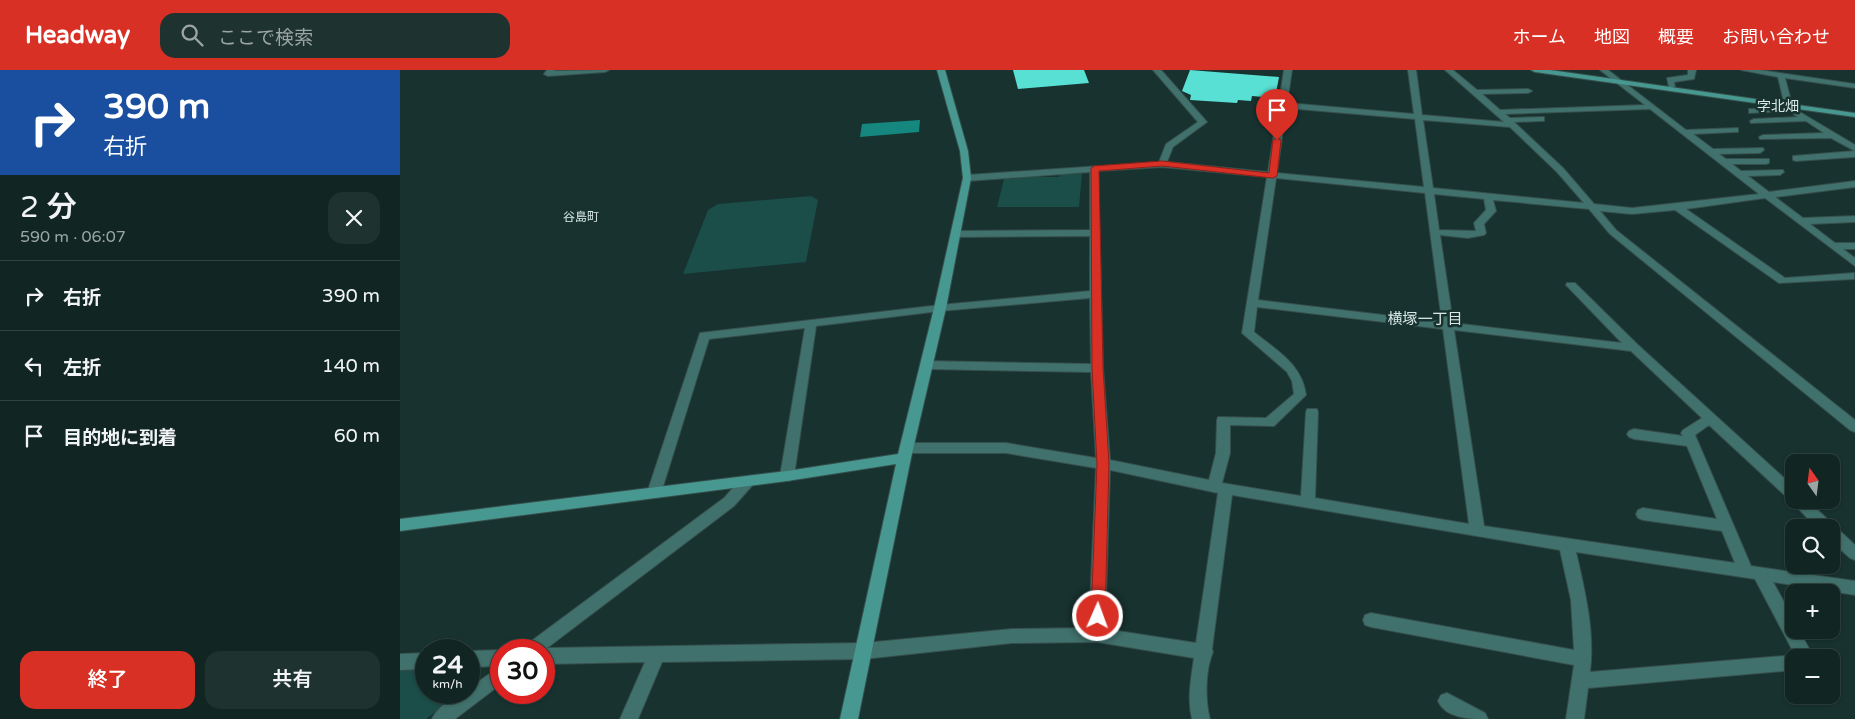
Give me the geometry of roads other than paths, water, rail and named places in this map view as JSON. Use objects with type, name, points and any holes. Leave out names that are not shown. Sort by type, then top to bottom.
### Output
[{"type":"street","points":[[551,70],[548,74],[605,70]]},
{"type":"street","points":[[849,719],[968,178],[966,156],[950,107],[941,70]]},
{"type":"street","points":[[1156,70],[1203,122],[1169,146],[1162,164]]},
{"type":"street","points":[[1201,719],[1198,707],[1198,691],[1205,652],[1223,453],[1223,420],[1269,423],[1280,411],[1292,405],[1300,395],[1298,381],[1292,370],[1248,333],[1288,70]]},
{"type":"street","points":[[1412,70],[1477,531]]},
{"type":"street","points":[[1449,70],[1477,92],[1560,170],[1613,232],[1855,427]]},
{"type":"street","points":[[1535,70],[1672,85],[1788,105],[1855,149]]},
{"type":"street","points":[[1560,70],[1788,105],[1855,113]]},
{"type":"street","points":[[1604,70],[1855,263]]},
{"type":"street","points":[[1672,85],[1670,80],[1691,76],[1692,70]]},
{"type":"street","points":[[1745,70],[1855,86]]},
{"type":"street","points":[[1781,75],[1788,105]]},
{"type":"street","points":[[1477,92],[1528,91]]},
{"type":"street","points":[[1752,111],[1788,105]]},
{"type":"street","points":[[1282,106],[1418,118],[1510,123],[1541,119]]},
{"type":"street","points":[[1498,112],[1654,107]]},
{"type":"street","points":[[1754,121],[1808,119]]},
{"type":"street","points":[[1685,132],[1735,130]]},
{"type":"street","points":[[1763,137],[1855,136]]},
{"type":"street","points":[[1712,152],[1760,150]]},
{"type":"street","points":[[1796,158],[1855,154]]},
{"type":"street","points":[[1724,162],[1766,161]]},
{"type":"street","points":[[968,178],[1162,164],[1632,210],[1677,207],[1855,184]]},
{"type":"street","points":[[1094,168],[1097,368],[1103,464],[1097,635]]},
{"type":"street","points":[[1740,174],[1780,172]]},
{"type":"street","points":[[1434,232],[1468,235],[1481,233],[1479,223],[1491,211],[1488,196]]},
{"type":"street","points":[[1677,207],[1783,281],[1854,276]]},
{"type":"street","points":[[1800,221],[1855,219]]},
{"type":"street","points":[[956,234],[1095,233]]},
{"type":"street","points":[[1833,246],[1855,246]]},
{"type":"street","points":[[1571,285],[1634,348],[1785,488]]},
{"type":"street","points":[[654,493],[704,336],[940,308],[1097,294]]},
{"type":"street","points":[[1253,303],[1634,348]]},
{"type":"street","points":[[787,476],[811,324]]},
{"type":"street","points":[[926,365],[1097,368]]},
{"type":"street","points":[[1308,503],[1312,412]]},
{"type":"street","points":[[1711,418],[1688,433],[1727,526],[1753,573],[1800,649]]},
{"type":"street","points":[[1634,434],[1692,442]]},
{"type":"street","points":[[400,525],[787,476],[906,453],[1006,448],[1103,464],[1220,488],[1477,531],[1855,588]]},
{"type":"street","points":[[547,639],[729,502],[750,480]]},
{"type":"street","points":[[1807,509],[1818,519]]},
{"type":"street","points":[[1643,514],[1727,526]]},
{"type":"street","points":[[1840,540],[1855,554]]},
{"type":"street","points":[[1567,545],[1578,600],[1583,659],[1575,719]]},
{"type":"street","points":[[1372,620],[1583,659]]},
{"type":"street","points":[[555,656],[864,650],[1012,636],[1097,635],[1205,652]]},
{"type":"street","points":[[629,719],[657,654]]},
{"type":"street","points":[[400,662],[415,661]]},
{"type":"street","points":[[1580,681],[1785,663]]},
{"type":"street","points":[[441,719],[490,682]]},
{"type":"street","points":[[1447,701],[1479,719]]},
{"type":"water","points":[[920,120],[919,132],[860,137],[862,124]]},
{"type":"district","name":"字北畑","points":[[1778,106]]},
{"type":"district","name":"谷島町","points":[[581,217]]},
{"type":"district","name":"横塚一丁目","points":[[1425,319]]}]
